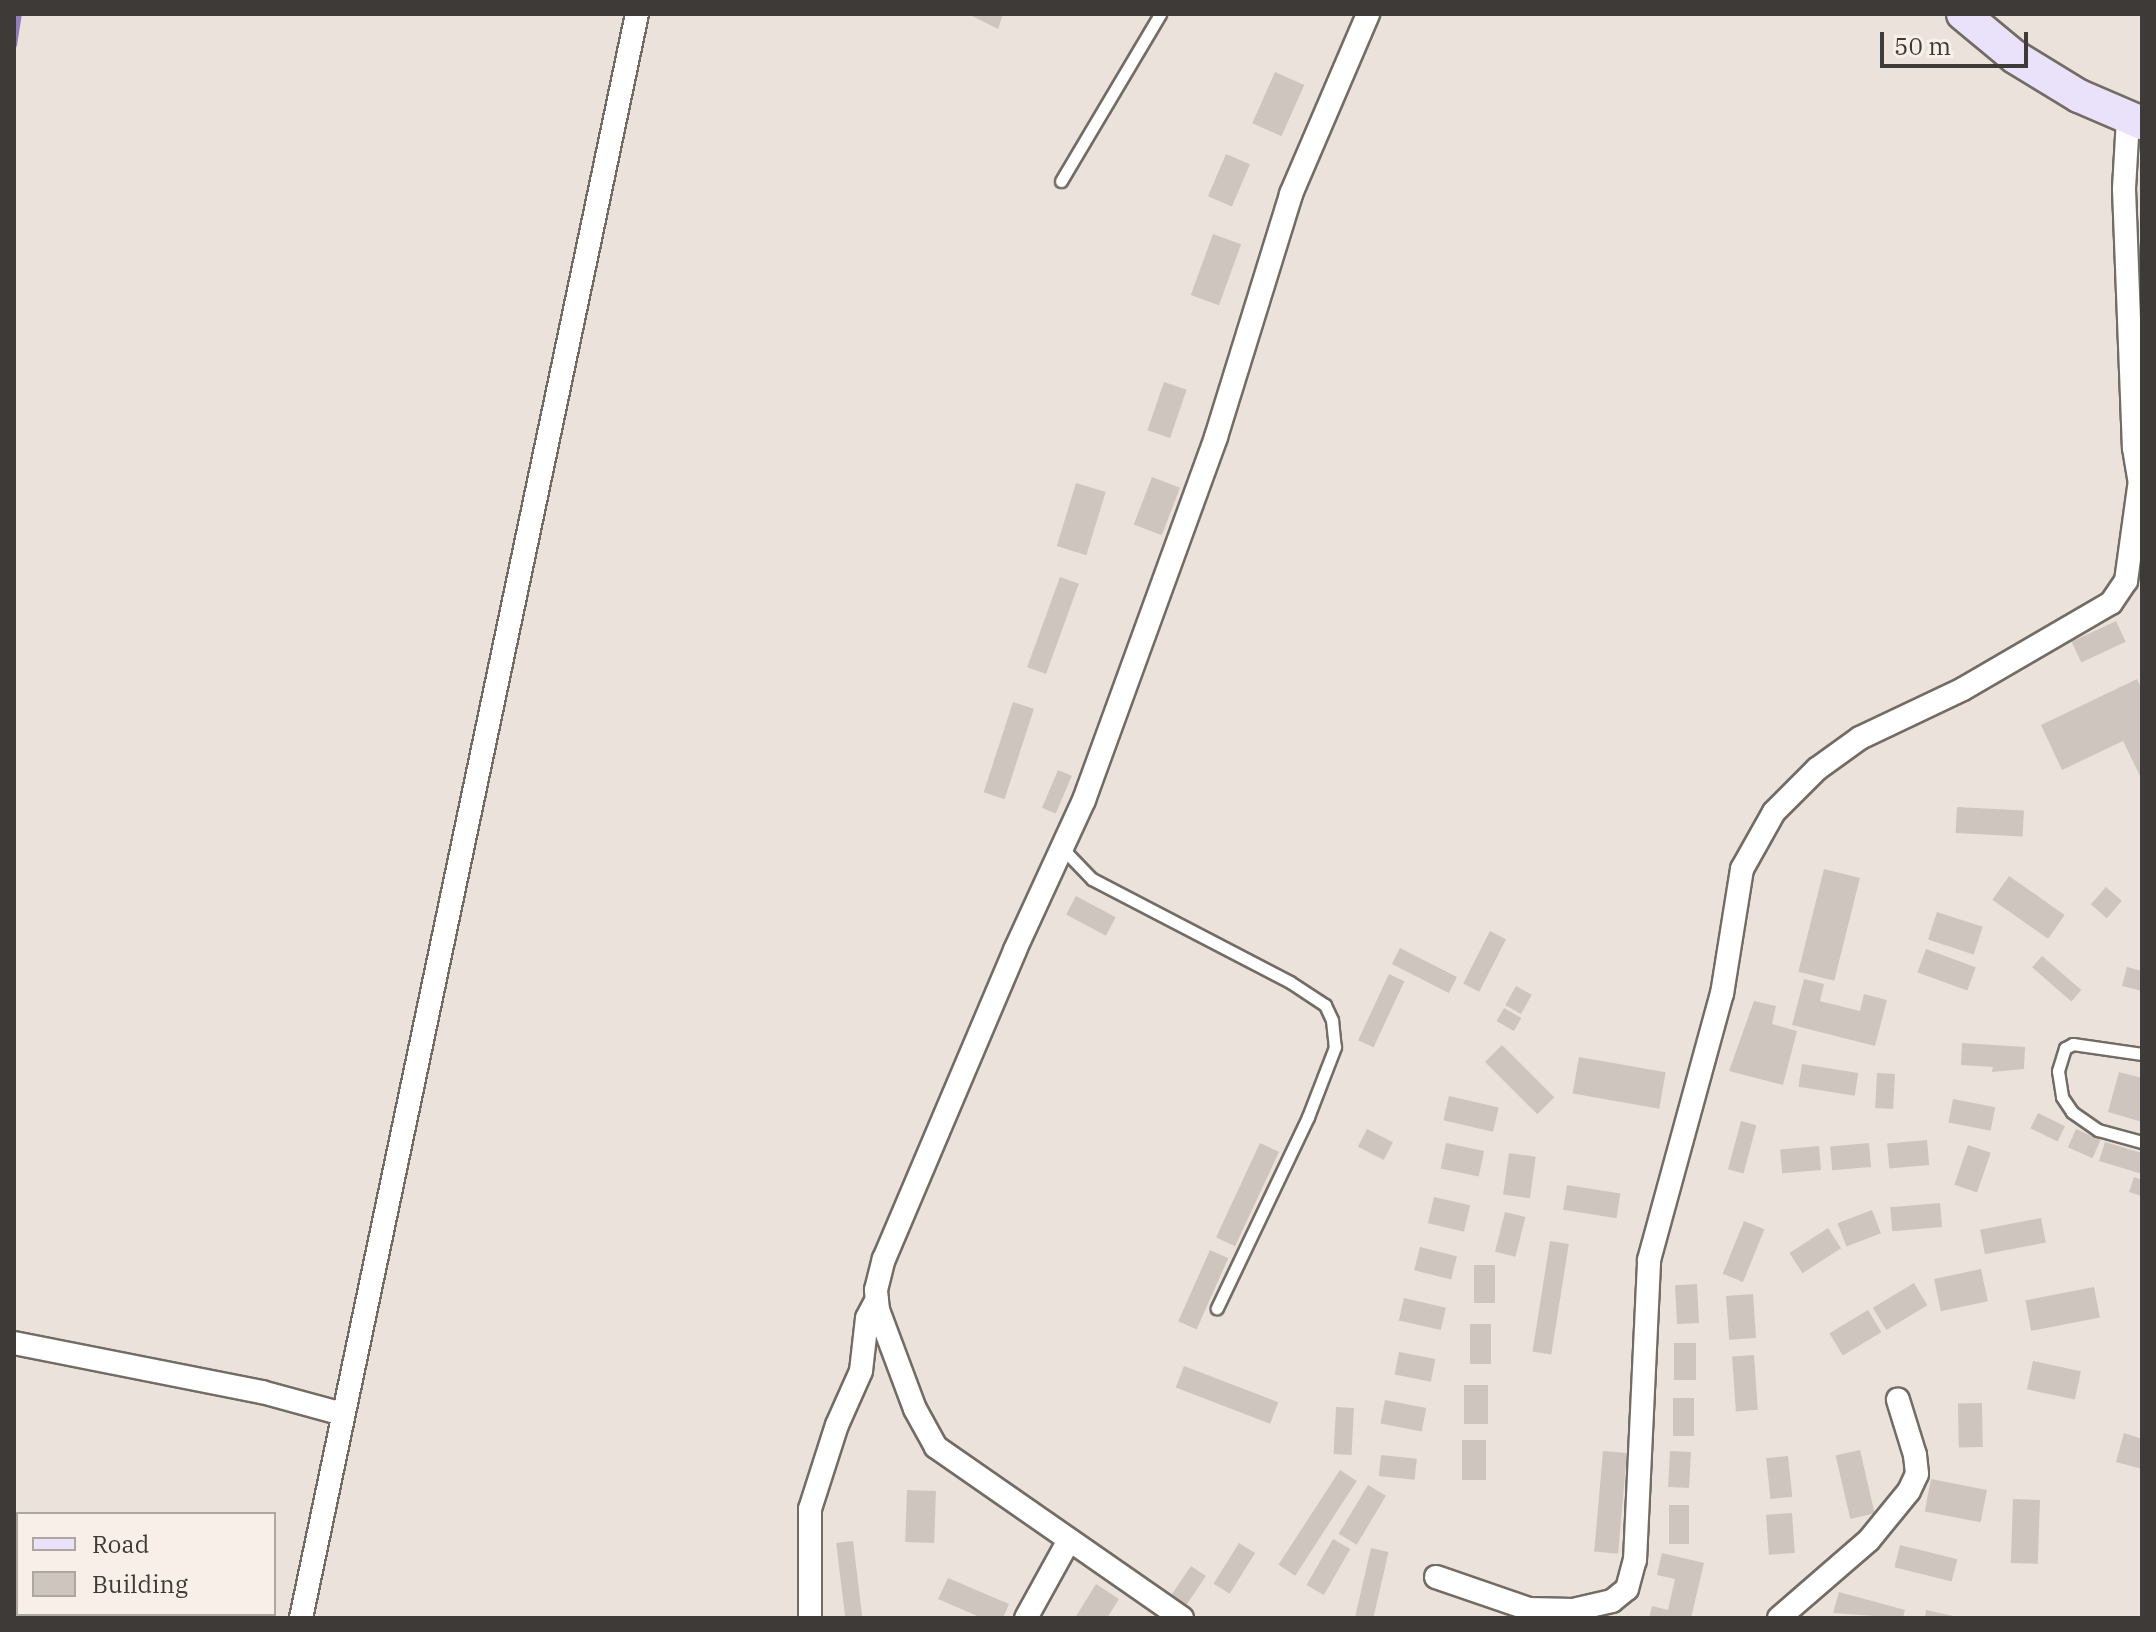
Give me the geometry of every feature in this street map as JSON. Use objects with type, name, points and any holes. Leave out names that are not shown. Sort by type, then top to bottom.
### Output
[{"type":"main road","points":[[1963,14],[2015,57],[2135,121]]},
{"type":"street","points":[[301,1618],[637,14]]},
{"type":"street","points":[[810,1618],[810,1509],[837,1425],[861,1371],[867,1318],[877,1299],[884,1259],[1063,849],[1216,437],[1291,194],[1368,14]]},
{"type":"street","points":[[1436,1577],[1529,1609],[1570,1614],[1612,1601],[1627,1589],[1635,1560],[1649,1260],[1715,1025],[1742,869],[1754,843],[1774,812],[1817,769],[1860,738],[1963,689],[2111,603],[2126,581],[2140,491],[2124,189],[2135,121]]},
{"type":"street","points":[[877,1299],[915,1409],[936,1447],[1068,1542],[1182,1618]]},
{"type":"street","points":[[14,1343],[262,1392],[343,1414]]},
{"type":"street","points":[[1779,1618],[1869,1540],[1909,1491],[1917,1474],[1915,1455],[1898,1400]]},
{"type":"street","points":[[1026,1618],[1068,1542]]},
{"type":"lane","points":[[1061,181],[1160,14]]},
{"type":"lane","points":[[1063,849],[1092,879],[1290,982],[1325,1005],[1332,1020],[1335,1047],[1308,1117],[1217,1308]]},
{"type":"lane","points":[[2142,1054],[2073,1044],[2065,1048],[2058,1071],[2062,1097],[2072,1112],[2098,1130],[2142,1142]]},
{"type":"building","points":[[968,14],[1003,14],[998,29]]},
{"type":"building","points":[[1275,72],[1304,85],[1281,136],[1252,123]]},
{"type":"building","points":[[1226,154],[1250,164],[1232,207],[1208,196]]},
{"type":"building","points":[[1213,234],[1241,244],[1219,305],[1191,295]]},
{"type":"building","points":[[1164,382],[1187,390],[1170,438],[1147,430]]},
{"type":"building","points":[[1152,477],[1180,488],[1162,535],[1134,525]]},
{"type":"building","points":[[1076,483],[1106,492],[1086,555],[1057,546]]},
{"type":"building","points":[[1060,577],[1079,584],[1046,674],[1027,667]]},
{"type":"building","points":[[2116,621],[2126,642],[2081,663],[2072,642]]},
{"type":"building","points":[[2137,679],[2142,690],[2142,780],[2123,741],[2062,770],[2041,725]]},
{"type":"building","points":[[1013,702],[1034,709],[1005,799],[984,792]]},
{"type":"building","points":[[1058,770],[1072,776],[1056,814],[1042,808]]},
{"type":"building","points":[[1957,807],[2024,811],[2023,836],[1956,833]]},
{"type":"building","points":[[1824,869],[1860,878],[1834,981],[1798,972]]},
{"type":"building","points":[[2009,876],[2065,915],[2048,939],[1992,900]]},
{"type":"building","points":[[2106,887],[2122,901],[2107,918],[2091,904]]},
{"type":"building","points":[[1076,896],[1116,917],[1106,936],[1066,915]]},
{"type":"building","points":[[1937,912],[1983,927],[1974,954],[1928,940]]},
{"type":"building","points":[[1490,931],[1506,939],[1479,992],[1463,984]]},
{"type":"building","points":[[1400,948],[1457,977],[1449,993],[1392,964]]},
{"type":"building","points":[[1926,949],[1976,967],[1967,991],[1917,972]]},
{"type":"building","points":[[2042,956],[2081,990],[2071,1001],[2032,967]]},
{"type":"building","points":[[2127,967],[2142,971],[2142,991],[2122,986]]},
{"type":"building","points":[[1389,974],[1404,981],[1374,1047],[1358,1040]]},
{"type":"building","points":[[1804,979],[1824,984],[1820,1001],[1860,1011],[1864,994],[1887,1000],[1875,1046],[1792,1025]]},
{"type":"building","points":[[1516,986],[1532,995],[1521,1014],[1505,1005]]},
{"type":"building","points":[[1754,1001],[1776,1006],[1772,1024],[1797,1031],[1783,1085],[1729,1071]]},
{"type":"building","points":[[1504,1008],[1521,1018],[1514,1031],[1496,1021]]},
{"type":"building","points":[[1962,1043],[2025,1047],[2024,1069],[1992,1072],[1993,1067],[1961,1065]]},
{"type":"building","points":[[1502,1045],[1554,1097],[1537,1114],[1485,1062]]},
{"type":"building","points":[[1579,1057],[1666,1072],[1659,1109],[1573,1093]]},
{"type":"building","points":[[1802,1064],[1858,1073],[1855,1096],[1798,1087]]},
{"type":"building","points":[[2119,1072],[2142,1078],[2142,1122],[2108,1112]]},
{"type":"building","points":[[1877,1073],[1895,1074],[1893,1109],[1875,1108]]},
{"type":"building","points":[[1449,1096],[1499,1107],[1493,1132],[1443,1120]]},
{"type":"building","points":[[1953,1099],[1995,1107],[1991,1131],[1948,1123]]},
{"type":"building","points":[[2038,1113],[2065,1126],[2058,1141],[2031,1128]]},
{"type":"building","points":[[1741,1121],[1756,1125],[1744,1173],[1728,1169]]},
{"type":"building","points":[[1367,1129],[1393,1142],[1384,1160],[1358,1147]]},
{"type":"building","points":[[2076,1129],[2101,1140],[2093,1158],[2068,1147]]},
{"type":"building","points":[[1927,1140],[1929,1165],[1889,1168],[1887,1143]]},
{"type":"building","points":[[2105,1142],[2142,1153],[2142,1174],[2099,1161]]},
{"type":"building","points":[[1260,1143],[1279,1152],[1235,1246],[1216,1237]]},
{"type":"building","points":[[1446,1143],[1484,1151],[1479,1177],[1441,1168]]},
{"type":"building","points":[[1869,1143],[1871,1167],[1832,1170],[1830,1146]]},
{"type":"building","points":[[1968,1145],[1991,1153],[1977,1193],[1954,1185]]},
{"type":"building","points":[[1819,1146],[1821,1170],[1782,1173],[1780,1149]]},
{"type":"building","points":[[1509,1153],[1536,1157],[1530,1198],[1503,1195]]},
{"type":"building","points":[[2134,1177],[2142,1180],[2142,1196],[2129,1192]]},
{"type":"building","points":[[1567,1185],[1620,1193],[1616,1218],[1563,1210]]},
{"type":"building","points":[[1434,1197],[1470,1205],[1464,1232],[1428,1223]]},
{"type":"building","points":[[1940,1203],[1942,1227],[1892,1231],[1890,1207]]},
{"type":"building","points":[[1872,1210],[1881,1233],[1846,1247],[1837,1223]]},
{"type":"building","points":[[1505,1212],[1525,1217],[1515,1257],[1495,1252]]},
{"type":"building","points":[[2041,1218],[2046,1243],[1985,1254],[1980,1230]]},
{"type":"building","points":[[1744,1221],[1764,1229],[1743,1282],[1723,1274]]},
{"type":"building","points":[[1828,1228],[1841,1248],[1802,1273],[1789,1253]]},
{"type":"building","points":[[1550,1241],[1569,1244],[1551,1355],[1532,1352]]},
{"type":"building","points":[[1420,1247],[1457,1256],[1451,1279],[1414,1270]]},
{"type":"building","points":[[1210,1250],[1228,1258],[1197,1329],[1178,1321]]},
{"type":"building","points":[[1474,1265],[1495,1265],[1495,1303],[1474,1303]]},
{"type":"building","points":[[1981,1269],[1988,1301],[1941,1311],[1934,1279]]},
{"type":"building","points":[[1914,1283],[1927,1305],[1886,1330],[1873,1308]]},
{"type":"building","points":[[1697,1284],[1699,1323],[1677,1324],[1675,1285]]},
{"type":"building","points":[[2094,1287],[2100,1317],[2031,1331],[2025,1300]]},
{"type":"building","points":[[1753,1294],[1756,1338],[1729,1340],[1726,1296]]},
{"type":"building","points":[[1404,1298],[1446,1308],[1441,1330],[1399,1320]]},
{"type":"building","points":[[1868,1310],[1881,1332],[1843,1355],[1829,1333]]},
{"type":"building","points":[[1470,1324],[1491,1324],[1491,1364],[1470,1364]]},
{"type":"building","points":[[1674,1343],[1696,1343],[1696,1380],[1674,1380]]},
{"type":"building","points":[[1399,1352],[1435,1359],[1431,1382],[1395,1375]]},
{"type":"building","points":[[1754,1355],[1758,1410],[1736,1411],[1732,1357]]},
{"type":"building","points":[[2033,1361],[2081,1371],[2075,1400],[2027,1389]]},
{"type":"building","points":[[1184,1366],[1278,1402],[1270,1424],[1176,1387]]},
{"type":"building","points":[[1464,1385],[1488,1385],[1488,1424],[1464,1424]]},
{"type":"building","points":[[1673,1398],[1694,1398],[1694,1436],[1673,1436]]},
{"type":"building","points":[[1385,1400],[1426,1408],[1422,1432],[1380,1424]]},
{"type":"building","points":[[1958,1403],[1982,1403],[1983,1447],[1959,1447]]},
{"type":"building","points":[[1336,1407],[1354,1408],[1352,1455],[1334,1454]]},
{"type":"building","points":[[2124,1433],[2142,1439],[2142,1469],[2116,1462]]},
{"type":"building","points":[[1462,1440],[1486,1440],[1486,1480],[1462,1480]]},
{"type":"building","points":[[1860,1450],[1875,1513],[1850,1519],[1836,1456]]},
{"type":"building","points":[[1603,1451],[1627,1453],[1618,1554],[1594,1552]]},
{"type":"building","points":[[1670,1451],[1691,1452],[1689,1488],[1668,1487]]},
{"type":"building","points":[[1381,1455],[1417,1459],[1415,1480],[1379,1476]]},
{"type":"building","points":[[1788,1456],[1792,1497],[1770,1499],[1766,1458]]},
{"type":"building","points":[[1340,1470],[1357,1481],[1295,1576],[1278,1565]]},
{"type":"building","points":[[1931,1479],[1987,1490],[1981,1522],[1925,1511]]},
{"type":"building","points":[[1368,1485],[1386,1496],[1357,1545],[1339,1534]]},
{"type":"building","points":[[907,1490],[936,1491],[934,1543],[905,1542]]},
{"type":"building","points":[[2013,1499],[2040,1500],[2038,1564],[2011,1563]]},
{"type":"building","points":[[1669,1505],[1689,1505],[1689,1544],[1669,1544]]},
{"type":"building","points":[[1792,1513],[1795,1553],[1769,1555],[1766,1515]]},
{"type":"building","points":[[1333,1539],[1350,1549],[1324,1595],[1306,1585]]},
{"type":"building","points":[[853,1541],[862,1617],[845,1618],[836,1543]]},
{"type":"building","points":[[1239,1543],[1255,1553],[1230,1594],[1214,1584]]},
{"type":"building","points":[[1900,1545],[1957,1559],[1952,1582],[1894,1567]]},
{"type":"building","points":[[1371,1548],[1389,1552],[1373,1618],[1355,1617]]},
{"type":"building","points":[[1662,1553],[1704,1563],[1691,1618],[1649,1618],[1652,1606],[1668,1610],[1675,1579],[1657,1575]]},
{"type":"building","points":[[1191,1566],[1206,1576],[1186,1605],[1171,1595]]},
{"type":"building","points":[[948,1578],[1009,1604],[1003,1618],[982,1618],[938,1599]]},
{"type":"building","points":[[1096,1584],[1119,1599],[1107,1618],[1075,1618]]},
{"type":"building","points":[[1839,1592],[1905,1610],[1903,1618],[1833,1613]]},
{"type":"building","points":[[1926,1610],[1958,1617],[1958,1618],[1925,1618]]},
{"type":"waterway","points":[[14,45],[19,14]]}]
